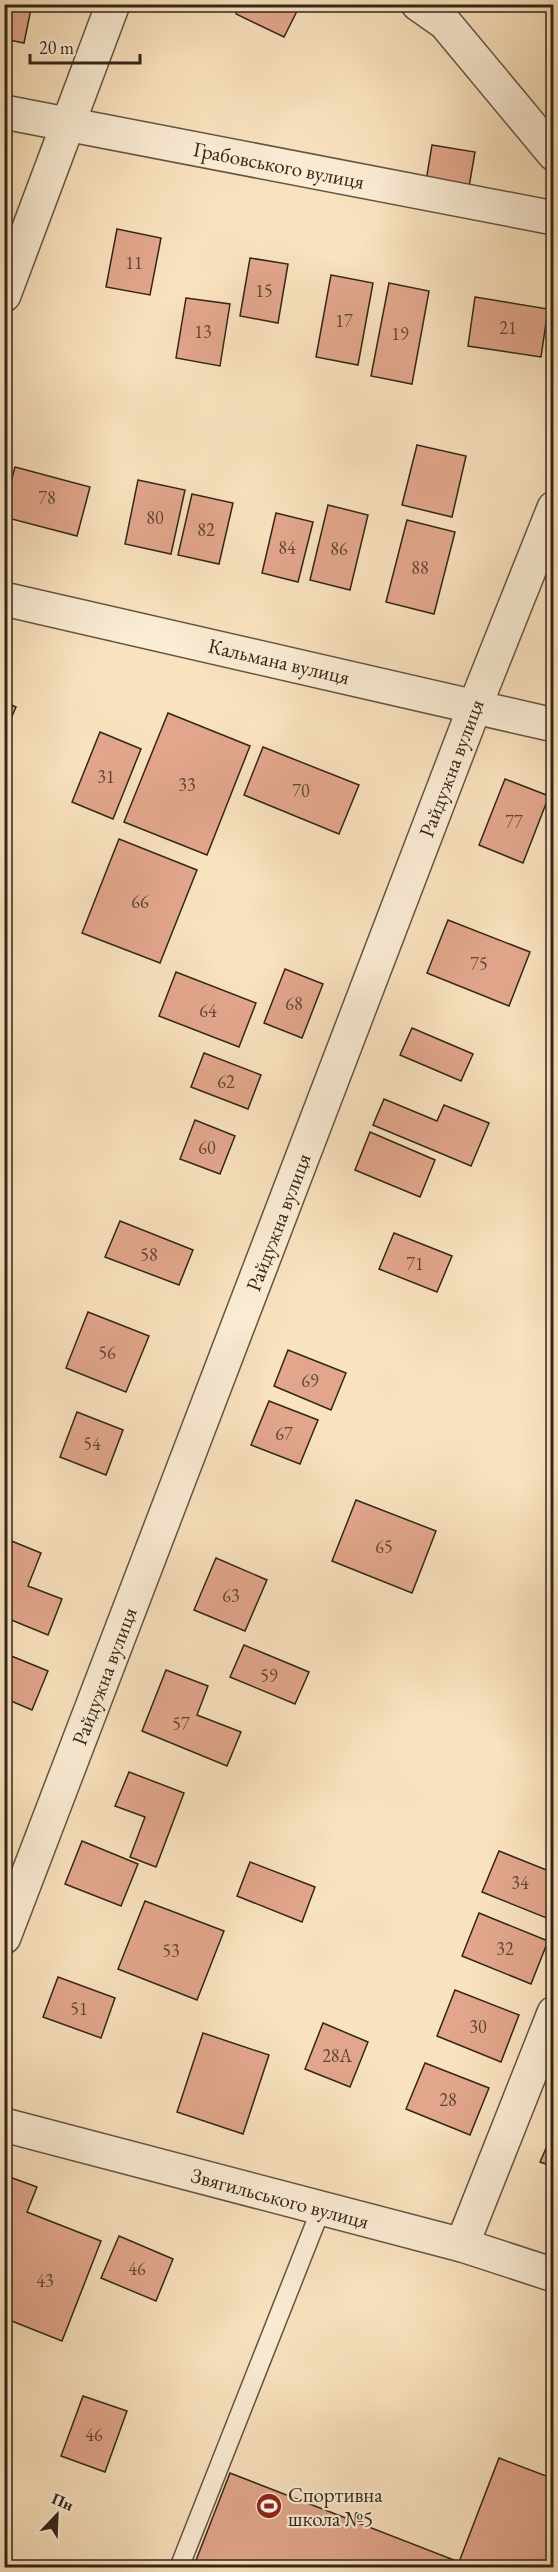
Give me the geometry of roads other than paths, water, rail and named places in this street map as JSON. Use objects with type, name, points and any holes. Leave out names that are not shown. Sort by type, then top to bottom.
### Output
[{"type":"street","points":[[4,295],[113,4]]},
{"type":"street","points":[[418,4],[450,14],[554,154]]},
{"type":"street","name":"Грабовського вулиця","points":[[4,112],[554,218]]},
{"type":"street","name":"Райдужна вулиця","points":[[4,1937],[475,706],[554,508]]},
{"type":"street","name":"Кальмана вулиця","points":[[4,599],[554,724]]},
{"type":"street","points":[[462,2245],[554,2013]]},
{"type":"street","name":"Звягильського вулиця","points":[[4,2125],[462,2245],[554,2275]]},
{"type":"lane","points":[[179,2568],[321,2209]]},
{"type":"place","name":"Спортивна школа №5","points":[[269,2506]]}]
